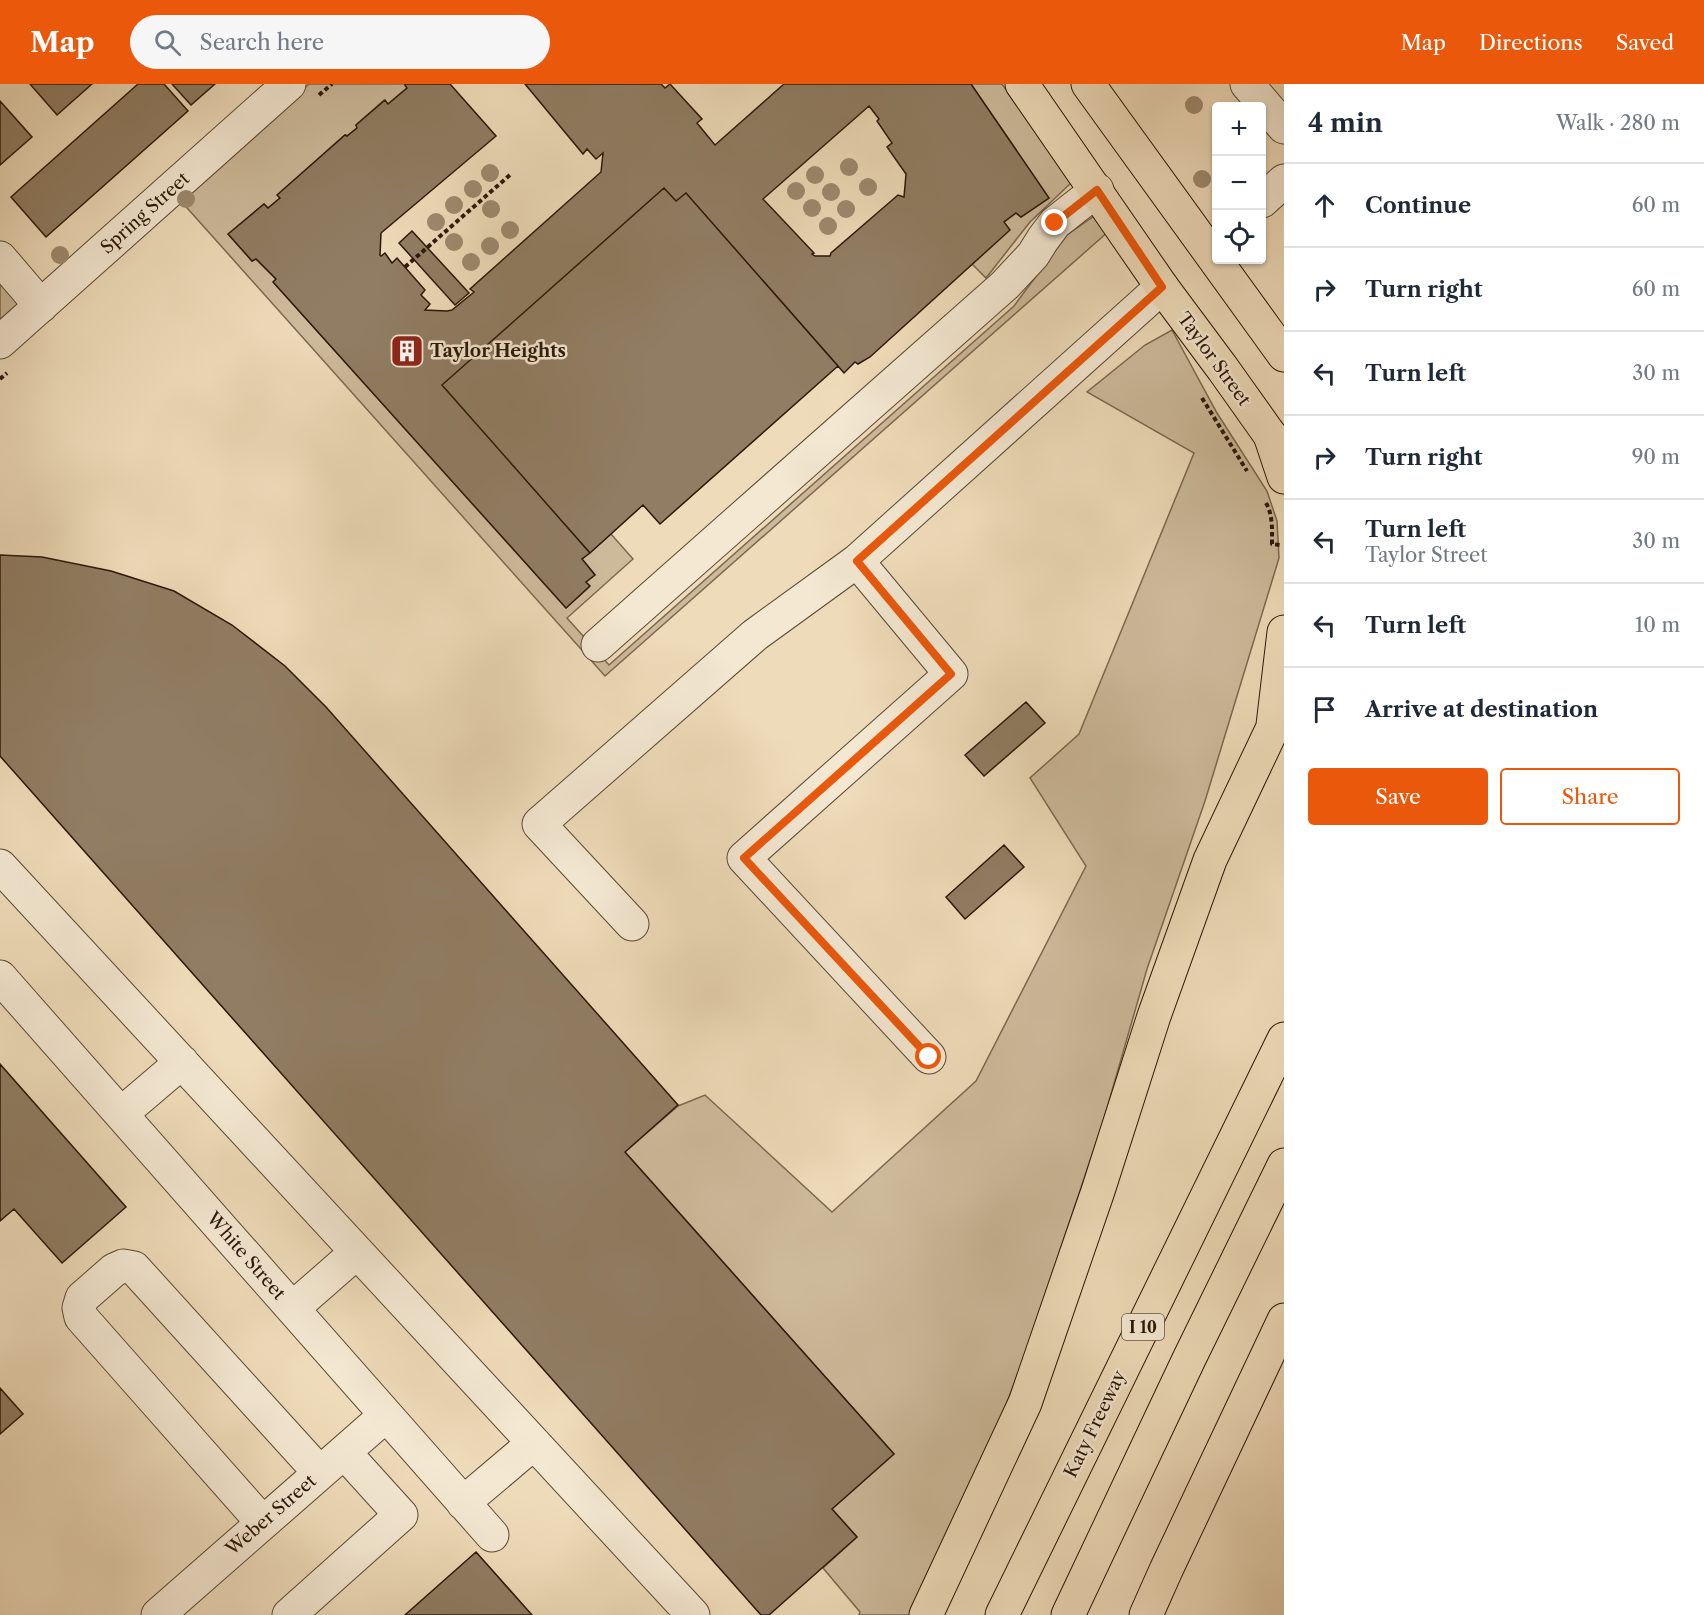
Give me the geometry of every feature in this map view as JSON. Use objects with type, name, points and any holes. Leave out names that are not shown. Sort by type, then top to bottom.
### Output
[{"type":"main road","name":"Taylor Street","points":[[1022,84],[1162,287],[1277,445],[1273,487]]},
{"type":"main road","points":[[1089,84],[1212,244]]},
{"type":"main road","points":[[1225,264],[1284,355]]},
{"type":"main road","points":[[926,1615],[1025,1403],[1098,1191],[1154,1016],[1210,860],[1278,716],[1284,632]]},
{"type":"main road","name":"Katy Freeway","points":[[1002,1615],[1284,1039]]},
{"type":"main road","points":[[1068,1615],[1284,1165]]},
{"type":"main road","points":[[1146,1615],[1284,1320]]},
{"type":"street","name":"Spring Street","points":[[0,342],[289,84]]},
{"type":"street","points":[[1266,197],[1284,181]]},
{"type":"street","points":[[598,645],[1005,285],[1033,255],[1055,223],[1097,190]]},
{"type":"street","points":[[0,258],[41,306]]},
{"type":"street","points":[[632,924],[539,824],[755,635],[857,561],[1162,287]]},
{"type":"street","points":[[857,561],[951,674],[744,858],[929,1057]]},
{"type":"street","points":[[0,866],[693,1615]]},
{"type":"street","name":"White Street","points":[[0,977],[492,1535]]},
{"type":"street","points":[[121,1114],[182,1062]]},
{"type":"street","points":[[293,1308],[357,1252]]},
{"type":"street","points":[[263,1523],[81,1317],[79,1308],[82,1298],[114,1270],[123,1266],[134,1268],[332,1462],[401,1515],[289,1615]]},
{"type":"street","name":"Weber Street","points":[[158,1615],[385,1416]]},
{"type":"street","points":[[463,1503],[534,1443]]},
{"type":"path","points":[[405,267],[511,174]]},
{"type":"path","points":[[1198,391],[1251,478]]},
{"type":"path","points":[[1273,487],[1269,507],[1272,544],[1280,545]]},
{"type":"shaded area","points":[[309,84],[406,84],[407,88],[388,104],[384,100],[356,125],[357,128],[347,136],[345,135],[278,195],[280,198],[268,208],[264,204],[229,234],[252,261],[256,259],[276,279],[274,283],[566,608],[589,587],[586,582],[595,575],[582,559],[611,534],[633,559],[567,618],[609,665],[1014,306],[1067,235],[1097,214],[1109,231],[605,676],[180,200]]},
{"type":"shaded area","points":[[971,84],[1002,84],[1071,183],[1030,222],[986,278],[972,264],[1004,222],[1016,213],[1021,217],[1049,198]]},
{"type":"shaded area","points":[[0,280],[21,302],[0,320]]},
{"type":"shaded area","points":[[1172,330],[1217,413],[1267,491],[1277,521],[1279,558],[1205,801],[1147,969],[1103,1122],[1021,1366],[972,1492],[920,1615],[859,1615],[860,1612],[823,1568],[857,1537],[832,1509],[894,1454],[625,1152],[678,1106],[705,1095],[832,1212],[976,1081],[1086,866],[1030,778],[1079,734],[1194,453],[1087,392],[1145,345]]},
{"type":"building","points":[[30,84],[92,84],[57,115]]},
{"type":"building","points":[[138,84],[164,84],[188,111],[46,237],[11,197]]},
{"type":"building","points":[[172,84],[215,84],[191,105]]},
{"type":"building","name":"Taylor Heights","points":[[450,84],[496,136],[381,233],[380,255],[385,253],[392,263],[397,258],[425,290],[421,295],[430,304],[425,310],[452,310],[474,292],[470,289],[601,172],[603,153],[596,159],[587,149],[583,154],[525,84],[661,84],[665,88],[670,84],[702,119],[697,123],[715,145],[784,84],[971,84],[1049,198],[1021,217],[1016,213],[1004,222],[1010,230],[870,357],[858,364],[855,362],[844,373],[686,193],[676,201],[664,188],[442,385],[590,553],[582,559],[595,575],[586,582],[590,586],[566,608],[273,282],[276,279],[256,259],[252,261],[228,234],[264,204],[268,208],[280,198],[277,195],[345,135],[347,136],[357,128],[356,125],[385,100],[388,104],[407,88],[405,85]],"holes":[[[869,106],[879,119],[877,121],[892,143],[887,147],[906,174],[904,197],[898,195],[830,256],[815,256],[763,199]]]},
{"type":"building","points":[[0,101],[32,137],[0,165]]},
{"type":"building","points":[[664,188],[676,201],[686,193],[838,366],[660,524],[643,505],[590,553],[442,385]]},
{"type":"building","points":[[412,231],[469,293],[455,305],[399,243]]},
{"type":"building","points":[[0,555],[42,557],[111,571],[174,591],[232,625],[285,666],[326,707],[678,1105],[625,1152],[894,1454],[832,1509],[857,1537],[769,1615],[761,1615],[0,756]]},
{"type":"building","points":[[1026,702],[1045,723],[984,776],[965,755]]},
{"type":"building","points":[[1004,845],[1024,867],[965,919],[946,897]]},
{"type":"building","points":[[0,1064],[126,1207],[62,1263],[14,1209],[0,1221]]},
{"type":"building","points":[[0,1388],[23,1414],[0,1434]]},
{"type":"building","points":[[476,1552],[532,1615],[405,1615]]},
{"type":"place","name":"Taylor Heights","points":[[407,351]]},
{"type":"route","points":[[929,1057],[744,858],[951,674],[857,561],[1162,287],[1097,190],[1055,223]]}]
